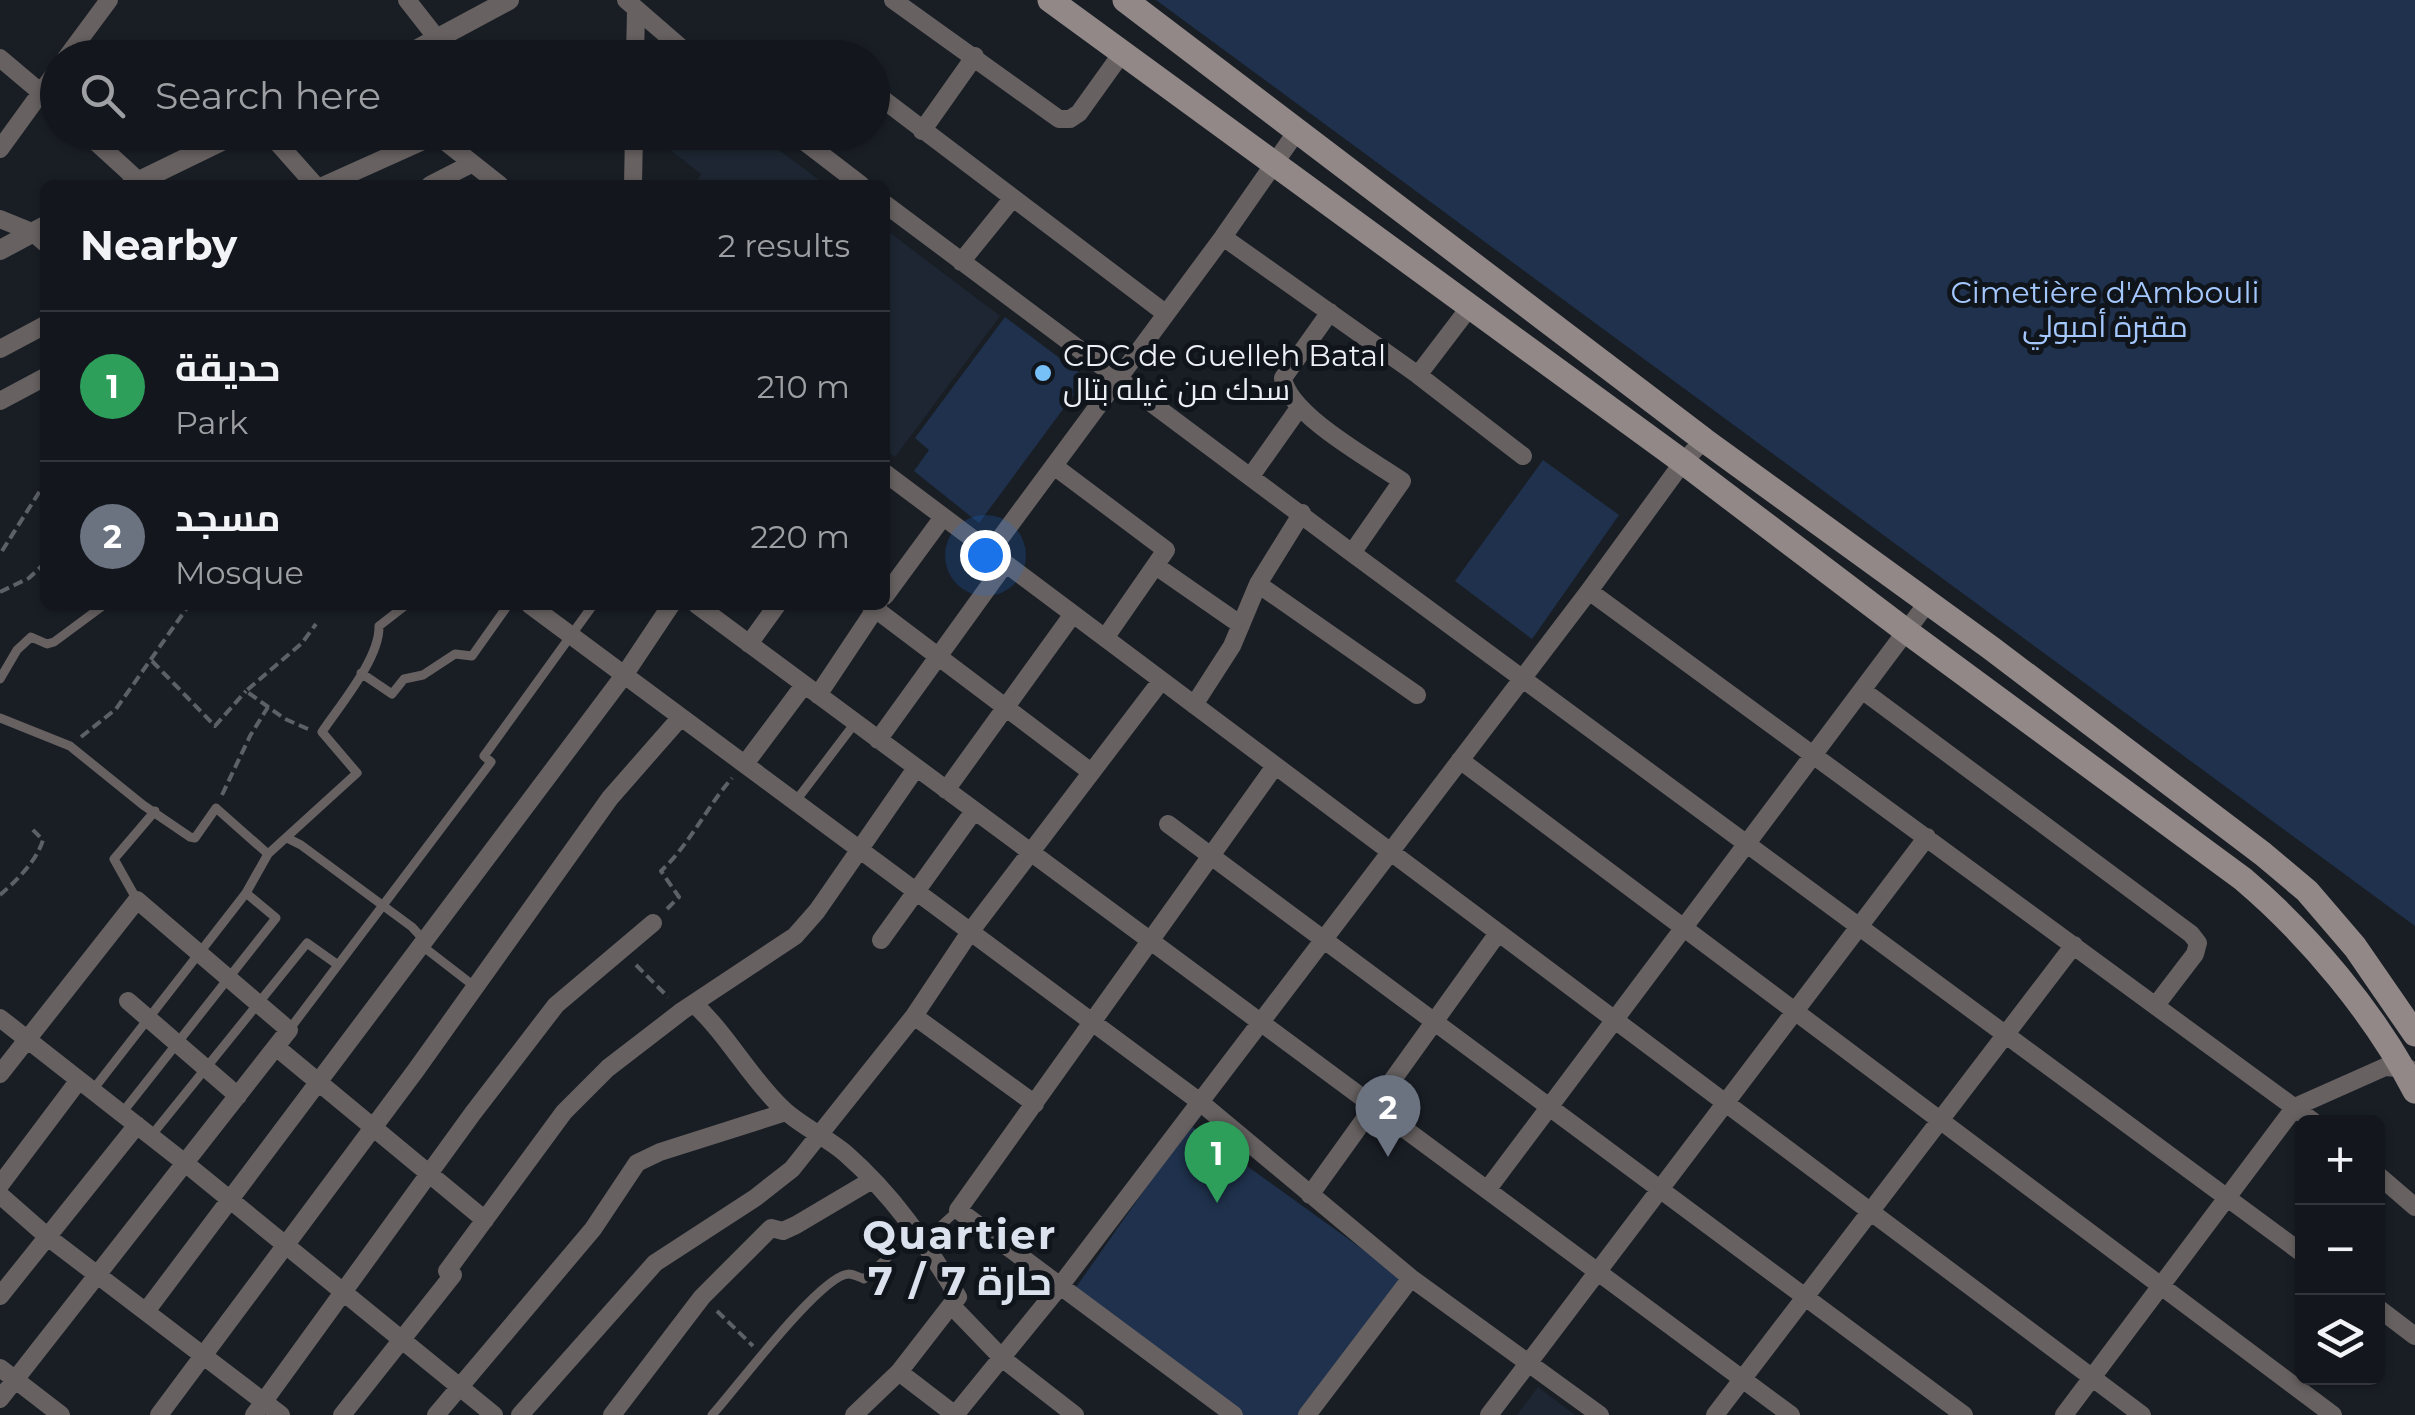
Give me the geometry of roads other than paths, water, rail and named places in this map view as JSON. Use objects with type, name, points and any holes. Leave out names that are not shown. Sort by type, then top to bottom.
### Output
[{"type":"main road","points":[[1050,0],[2166,820],[2284,914],[2331,967],[2411,1076]]},
{"type":"main road","points":[[1125,0],[1704,440],[1928,602],[2263,854],[2307,892],[2355,947],[2415,1034]]},
{"type":"street","points":[[80,40],[110,0]]},
{"type":"street","points":[[407,0],[436,37]]},
{"type":"street","points":[[431,40],[509,0]]},
{"type":"street","points":[[893,0],[1060,118],[1070,118],[1079,112],[1122,53]]},
{"type":"street","points":[[631,5],[634,40]]},
{"type":"street","points":[[631,5],[672,40]]},
{"type":"street","points":[[922,130],[975,56]]},
{"type":"street","points":[[0,58],[40,92],[0,148]]},
{"type":"street","points":[[890,106],[1166,313]]},
{"type":"street","points":[[878,740],[939,657],[1054,466],[1297,131]]},
{"type":"street","points":[[103,150],[134,180]]},
{"type":"street","points":[[146,180],[205,150]]},
{"type":"street","points":[[284,150],[311,180]]},
{"type":"street","points":[[335,180],[399,150]]},
{"type":"street","points":[[454,150],[493,180]]},
{"type":"street","points":[[633,180],[634,150]]},
{"type":"street","points":[[815,150],[854,180]]},
{"type":"street","points":[[440,180],[471,164]]},
{"type":"street","points":[[961,262],[1012,199]]},
{"type":"street","points":[[890,208],[2295,1248]]},
{"type":"street","points":[[0,220],[40,234]]},
{"type":"street","points":[[0,250],[40,234]]},
{"type":"street","points":[[1223,236],[1418,375],[1523,456]]},
{"type":"street","points":[[1418,375],[1469,308]]},
{"type":"street","points":[[1330,312],[1283,378],[1285,390],[1299,408],[1402,482],[1352,553]]},
{"type":"street","points":[[0,349],[40,328]]},
{"type":"street","points":[[2,397],[40,380]]},
{"type":"street","points":[[1251,476],[1299,408]]},
{"type":"street","points":[[898,1372],[960,1413],[1590,590],[1683,462],[1704,440]]},
{"type":"street","points":[[1054,466],[1166,550],[1105,638]]},
{"type":"street","points":[[890,478],[2142,1415]]},
{"type":"street","points":[[1194,705],[1241,625],[1258,584],[1302,514]]},
{"type":"street","points":[[890,587],[944,517]]},
{"type":"street","points":[[1156,566],[1241,625]]},
{"type":"street","points":[[1258,584],[1417,695]]},
{"type":"street","points":[[1590,590],[2306,1115]]},
{"type":"street","points":[[1488,1190],[1928,602]]},
{"type":"street","points":[[537,610],[1200,1102],[1411,1278],[1600,1415]]},
{"type":"street","points":[[147,1310],[625,674],[668,610]]},
{"type":"street","points":[[704,610],[1791,1415]]},
{"type":"street","points":[[748,644],[773,610]]},
{"type":"street","points":[[744,764],[811,690],[872,610]]},
{"type":"street","points":[[884,610],[939,657],[1091,772]]},
{"type":"street","points":[[946,790],[1073,614]]},
{"type":"street","points":[[520,1415],[655,1264],[792,1170],[914,1016],[970,932],[1162,681]]},
{"type":"street","points":[[1862,690],[2190,934],[2198,944],[2195,954],[2156,1004]]},
{"type":"street","points":[[159,1415],[286,1247],[610,798],[681,717]]},
{"type":"street","points":[[1460,760],[2332,1415]]},
{"type":"street","points":[[1234,1415],[958,1210],[1275,766]]},
{"type":"street","points":[[342,1415],[453,1275],[447,1271],[564,1112],[608,1068],[795,936],[817,911],[916,768]]},
{"type":"street","points":[[882,940],[974,811]]},
{"type":"street","points":[[1168,824],[1964,1415]]},
{"type":"street","points":[[1489,1415],[1927,838]]},
{"type":"street","points":[[0,1074],[138,900],[289,1030],[0,1400]]},
{"type":"street","points":[[259,1408],[556,1005],[653,923]]},
{"type":"street","points":[[1310,1196],[1498,933]]},
{"type":"street","points":[[1715,1415],[2074,946]]},
{"type":"street","points":[[128,1000],[238,1096]]},
{"type":"street","points":[[688,1008],[710,1019],[786,1112],[819,1132],[872,1180],[920,1234],[958,1296],[898,1372],[854,1415]]},
{"type":"street","points":[[914,1016],[1035,1104]]},
{"type":"street","points":[[0,1018],[494,1415]]},
{"type":"street","points":[[276,1048],[484,1220]]},
{"type":"street","points":[[2064,1415],[2296,1107],[2384,1067],[2411,1076]]},
{"type":"street","points":[[0,1185],[86,1086]]},
{"type":"street","points":[[436,1415],[593,1229],[638,1163],[660,1152],[786,1112]]},
{"type":"street","points":[[0,1296],[137,1125]]},
{"type":"street","points":[[612,1415],[702,1297],[771,1228],[783,1231],[796,1225],[872,1180]]},
{"type":"street","points":[[2385,1182],[2415,1207]]},
{"type":"street","points":[[0,1194],[49,1238],[206,1356],[259,1408],[281,1415]]},
{"type":"street","points":[[1307,1415],[1411,1278]]},
{"type":"street","points":[[950,1305],[1004,1359],[1075,1415]]},
{"type":"street","points":[[2385,1313],[2415,1336]]},
{"type":"street","points":[[0,1368],[61,1415]]},
{"type":"lane","points":[[0,679],[17,650],[31,637],[48,644],[54,642],[97,610]]},
{"type":"lane","points":[[86,1086],[148,1016],[246,893],[268,854],[357,773],[322,732],[361,673],[379,638],[379,626],[400,610]]},
{"type":"lane","points":[[361,673],[392,694],[404,679],[423,675],[455,654],[472,656],[504,610]]},
{"type":"lane","points":[[289,1030],[490,762],[484,756],[589,610]]},
{"type":"lane","points":[[0,718],[70,746],[190,838],[195,838],[216,808],[268,854]]},
{"type":"lane","points":[[796,802],[855,723]]},
{"type":"lane","points":[[138,900],[114,858],[155,811]]},
{"type":"lane","points":[[286,838],[383,905],[474,986]]},
{"type":"lane","points":[[137,1125],[177,1045],[276,918],[246,893]]},
{"type":"lane","points":[[137,1125],[206,1068],[307,943],[338,965]]},
{"type":"lane","points":[[712,1415],[807,1301],[843,1275],[854,1274],[864,1279],[910,1236],[936,1230],[958,1210]]},
{"type":"place","name":"CDC de Guelleh Batal سدك من غيله بتال","points":[[1043,373]]},
{"type":"place","name":"مسجد","points":[[1388,1157]]},
{"type":"place","name":"حديقة","points":[[1217,1203]]},
{"type":"district","name":"Quartier 7 / حارة 7","points":[[960,1258]]},
{"type":"park label","name":"Cimetière d'Ambouli مقبرة أمبولي","points":[[2105,310]]}]
